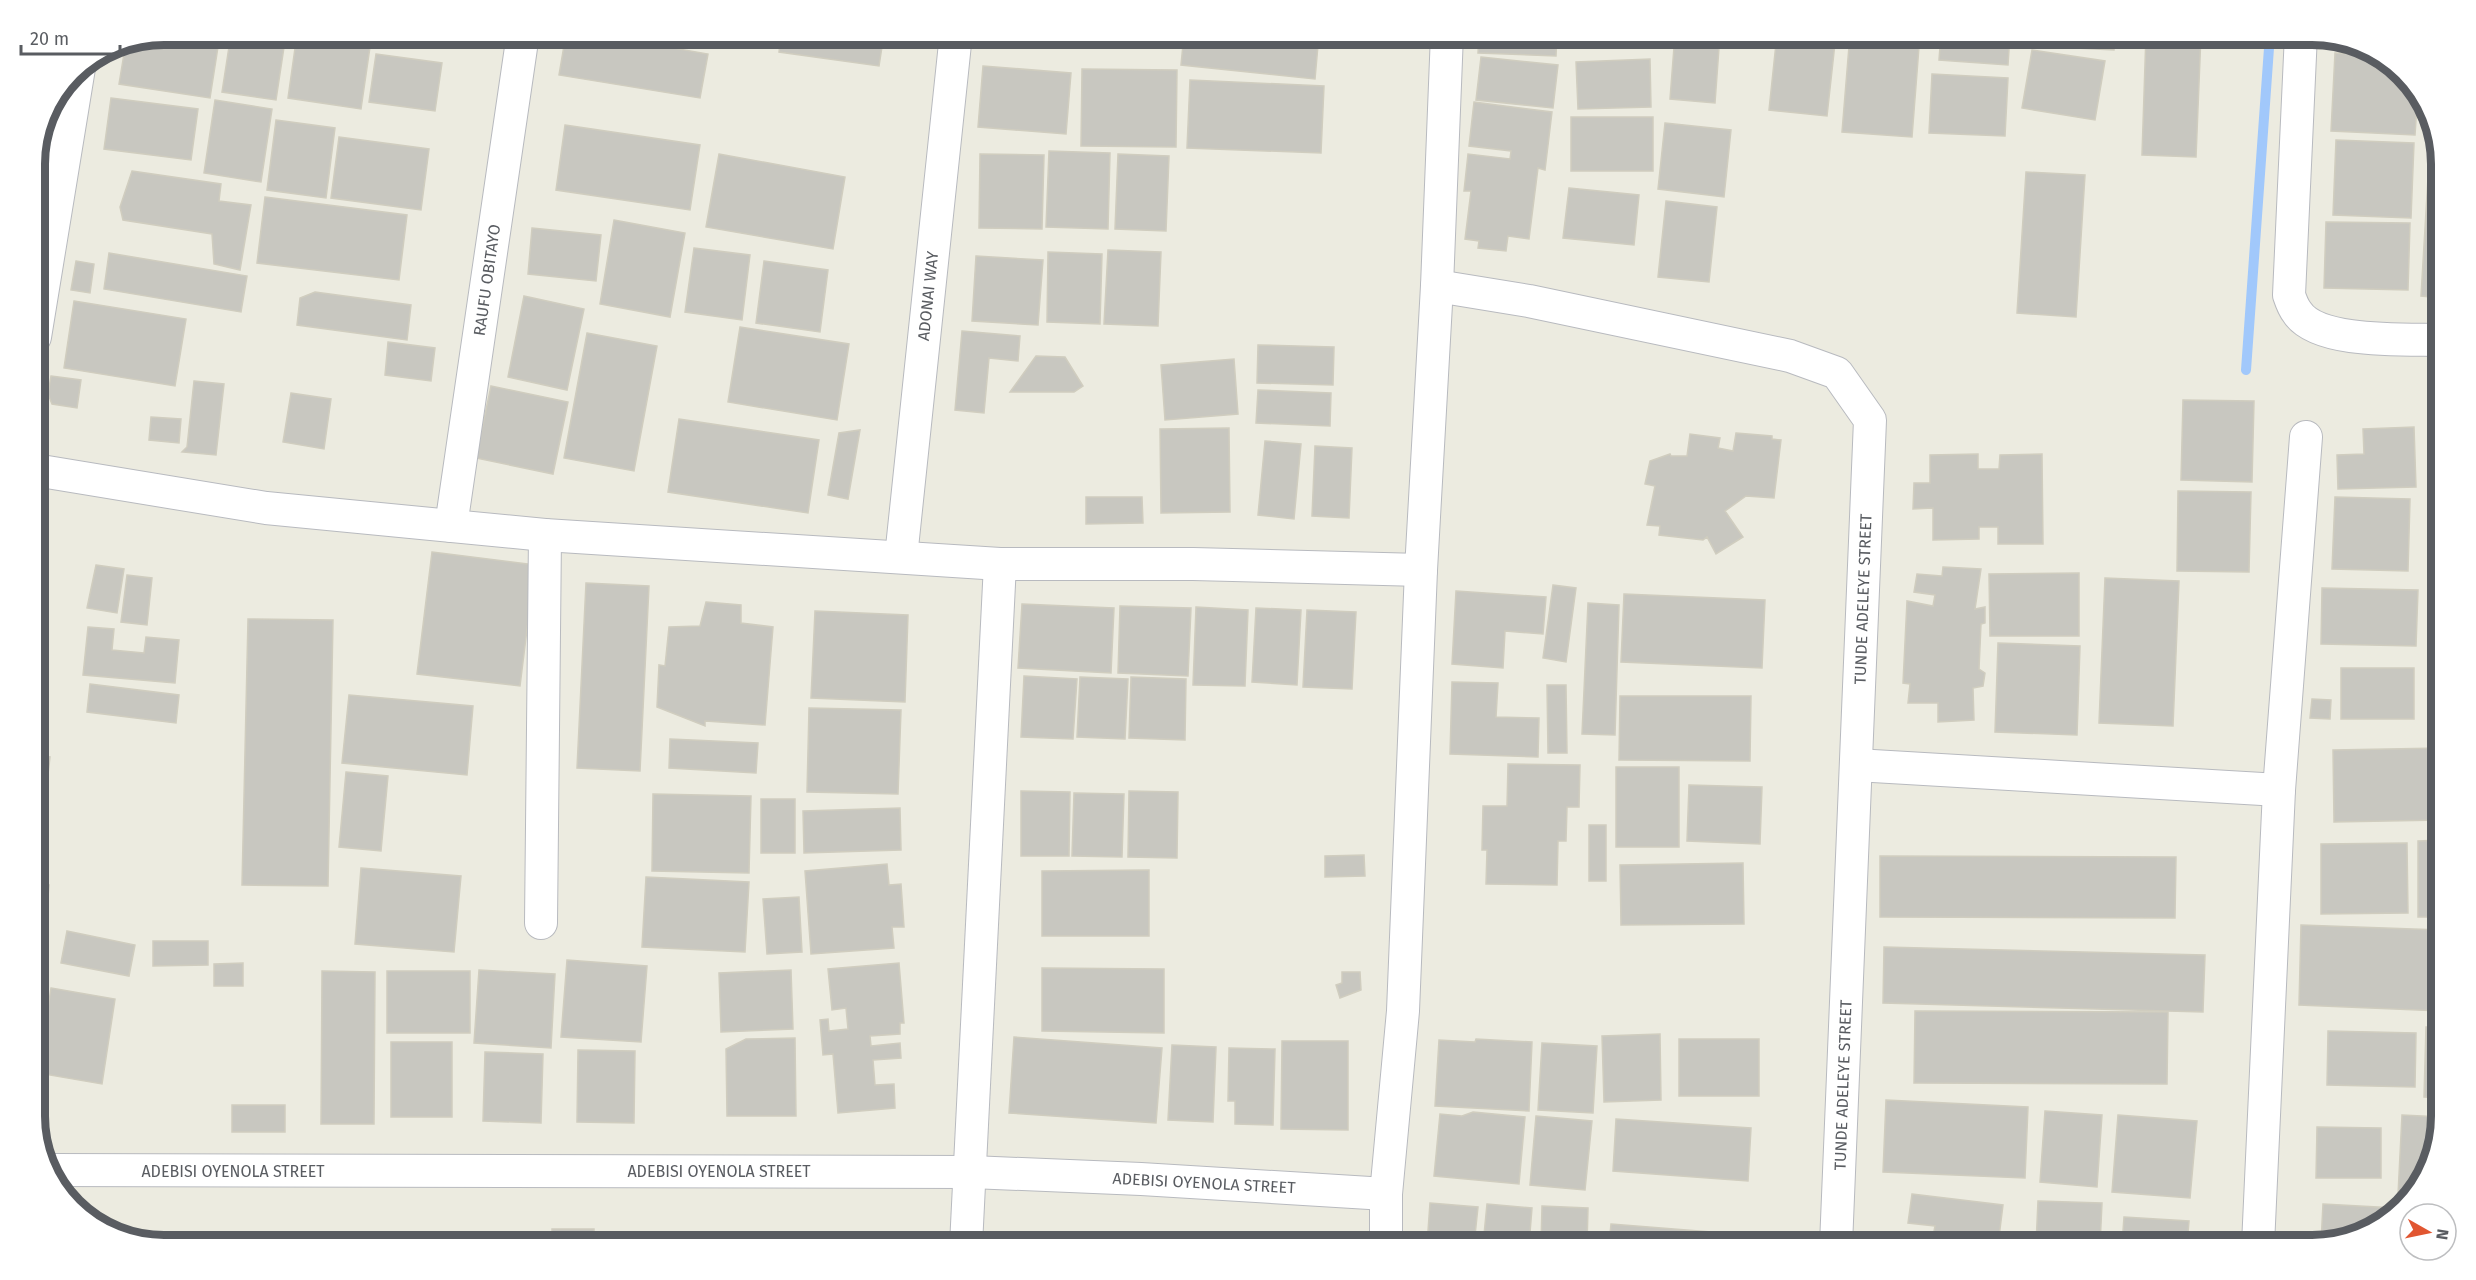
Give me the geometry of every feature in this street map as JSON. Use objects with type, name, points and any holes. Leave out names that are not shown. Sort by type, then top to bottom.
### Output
[{"type":"street","name":"RAUFU OBITAYO","points":[[451,526],[521,45]]},
{"type":"street","name":"ADONAI WAY","points":[[901,557],[955,45]]},
{"type":"street","points":[[1386,1235],[1386,1194],[1403,1011],[1421,570],[1437,286],[1446,45]]},
{"type":"street","points":[[2300,45],[2289,295],[2293,305],[2297,314],[2317,328],[2340,336],[2431,340]]},
{"type":"street","points":[[45,277],[76,84]]},
{"type":"street","name":"TUNDE ADELEYE STREET","points":[[1437,286],[1529,301],[1790,356],[1837,373],[1870,420],[1836,1235]]},
{"type":"street","points":[[2258,1235],[2279,790],[2306,437]]},
{"type":"street","points":[[45,472],[266,508],[545,535],[1000,564],[1193,564],[1421,570]]},
{"type":"street","points":[[541,923],[545,535]]},
{"type":"street","points":[[967,1235],[1000,564]]},
{"type":"street","points":[[1856,765],[2279,790]]},
{"type":"street","name":"ADEBISI OYENOLA STREET","points":[[58,1170],[970,1172],[1141,1179],[1386,1194]]},
{"type":"building","points":[[218,45],[210,98],[119,84],[124,52],[148,46]]},
{"type":"building","points":[[229,45],[284,45],[276,100],[222,92]]},
{"type":"building","points":[[295,45],[370,45],[361,109],[288,98]]},
{"type":"building","points":[[564,45],[656,45],[708,54],[700,98],[559,75]]},
{"type":"building","points":[[780,45],[882,45],[879,66],[779,52]]},
{"type":"building","points":[[1183,45],[1318,45],[1315,79],[1181,65]]},
{"type":"building","points":[[1478,45],[1556,45],[1556,56],[1478,53]]},
{"type":"building","points":[[1624,45],[1658,45],[1658,47]]},
{"type":"building","points":[[1674,45],[1719,45],[1715,103],[1670,99]]},
{"type":"building","points":[[1776,45],[1835,45],[1827,116],[1769,110]]},
{"type":"building","points":[[1849,45],[1919,45],[1912,137],[1842,132]]},
{"type":"building","points":[[1940,45],[2009,45],[2008,65],[1939,60]]},
{"type":"building","points":[[2037,45],[2114,45],[2114,50]]},
{"type":"building","points":[[2146,45],[2201,45],[2196,157],[2142,155]]},
{"type":"building","points":[[2032,50],[2105,61],[2095,120],[2022,108]]},
{"type":"building","points":[[2335,53],[2358,54],[2378,65],[2401,86],[2417,107],[2415,135],[2331,131]]},
{"type":"building","points":[[376,54],[442,63],[435,111],[369,102]]},
{"type":"building","points":[[1481,57],[1558,65],[1553,108],[1476,100]]},
{"type":"building","points":[[1650,59],[1651,107],[1578,109],[1576,62]]},
{"type":"building","points":[[983,66],[1071,73],[1066,134],[978,127]]},
{"type":"building","points":[[1082,69],[1177,70],[1176,147],[1081,146]]},
{"type":"building","points":[[1932,74],[2008,78],[2005,136],[1929,133]]},
{"type":"building","points":[[1190,80],[1324,86],[1321,153],[1187,148]]},
{"type":"building","points":[[111,98],[198,109],[191,160],[104,149]]},
{"type":"building","points":[[215,100],[272,109],[261,182],[204,173]]},
{"type":"building","points":[[1474,102],[1552,112],[1545,170],[1538,168],[1529,239],[1508,236],[1506,251],[1478,248],[1479,241],[1465,239],[1471,191],[1464,191],[1468,154],[1510,159],[1511,151],[1469,146]]},
{"type":"building","points":[[1571,117],[1653,117],[1653,171],[1571,171]]},
{"type":"building","points":[[276,120],[335,128],[326,198],[267,190]]},
{"type":"building","points":[[1665,123],[1731,130],[1724,197],[1658,189]]},
{"type":"building","points":[[565,125],[700,145],[690,210],[556,190]]},
{"type":"building","points":[[339,137],[429,149],[421,210],[331,198]]},
{"type":"building","points":[[2336,140],[2414,143],[2411,218],[2333,215]]},
{"type":"building","points":[[2430,147],[2431,297],[2421,296]]},
{"type":"building","points":[[1049,151],[1110,153],[1108,229],[1046,227]]},
{"type":"building","points":[[719,154],[845,177],[833,249],[706,227]]},
{"type":"building","points":[[980,154],[1044,155],[1042,229],[979,228]]},
{"type":"building","points":[[1118,154],[1169,156],[1166,231],[1115,229]]},
{"type":"building","points":[[132,171],[221,184],[219,201],[251,205],[240,270],[214,264],[212,234],[123,220],[120,207]]},
{"type":"building","points":[[2026,172],[2085,175],[2076,317],[2017,313]]},
{"type":"building","points":[[1569,188],[1639,195],[1634,245],[1563,238]]},
{"type":"building","points":[[265,197],[407,215],[399,280],[257,263]]},
{"type":"building","points":[[1666,201],[1717,207],[1709,282],[1658,277]]},
{"type":"building","points":[[614,220],[685,233],[670,317],[600,304]]},
{"type":"building","points":[[2326,222],[2410,223],[2408,290],[2324,288]]},
{"type":"building","points":[[532,228],[601,235],[596,281],[528,274]]},
{"type":"building","points":[[694,248],[750,255],[742,320],[685,312]]},
{"type":"building","points":[[1108,250],[1161,252],[1158,326],[1104,324]]},
{"type":"building","points":[[1048,252],[1102,254],[1100,324],[1047,322]]},
{"type":"building","points":[[109,253],[247,276],[241,312],[104,289]]},
{"type":"building","points":[[976,256],[1043,260],[1038,325],[972,321]]},
{"type":"building","points":[[76,261],[94,264],[90,293],[71,290]]},
{"type":"building","points":[[764,261],[828,270],[820,332],[756,323]]},
{"type":"building","points":[[315,292],[411,305],[407,340],[297,325],[300,298]]},
{"type":"building","points":[[524,296],[584,309],[567,390],[508,377]]},
{"type":"building","points":[[74,301],[186,319],[175,386],[64,368]]},
{"type":"building","points":[[740,327],[849,344],[837,420],[728,402]]},
{"type":"building","points":[[962,331],[1020,336],[1018,361],[989,358],[984,413],[955,410]]},
{"type":"building","points":[[587,333],[657,346],[634,471],[564,458]]},
{"type":"building","points":[[388,342],[435,348],[431,381],[385,375]]},
{"type":"building","points":[[1258,345],[1334,347],[1333,385],[1257,383]]},
{"type":"building","points":[[1036,356],[1065,357],[1083,386],[1074,392],[1010,392]]},
{"type":"building","points":[[1234,359],[1238,414],[1165,420],[1161,365]]},
{"type":"building","points":[[51,376],[81,380],[77,408],[52,404],[48,394]]},
{"type":"building","points":[[194,381],[224,384],[216,455],[182,452],[187,447]]},
{"type":"building","points":[[491,386],[568,402],[553,474],[476,458]]},
{"type":"building","points":[[1258,390],[1331,393],[1330,426],[1256,423]]},
{"type":"building","points":[[291,393],[331,399],[324,449],[283,442]]},
{"type":"building","points":[[2183,400],[2254,401],[2252,482],[2181,480]]},
{"type":"building","points":[[151,417],[181,419],[179,443],[149,440]]},
{"type":"building","points":[[679,419],[819,440],[808,513],[668,492]]},
{"type":"building","points":[[2414,427],[2416,487],[2338,489],[2337,455],[2364,454],[2363,429]]},
{"type":"building","points":[[1229,428],[1230,512],[1161,513],[1160,429]]},
{"type":"building","points":[[860,430],[848,499],[828,495],[839,433]]},
{"type":"building","points":[[1736,433],[1772,436],[1772,439],[1781,440],[1774,498],[1746,496],[1725,511],[1743,537],[1716,554],[1707,537],[1703,540],[1659,535],[1660,526],[1647,525],[1655,486],[1645,484],[1650,461],[1670,454],[1671,456],[1687,456],[1690,434],[1720,438],[1718,448],[1733,451]]},
{"type":"building","points":[[1265,441],[1301,444],[1294,519],[1258,515]]},
{"type":"building","points":[[1315,446],[1352,448],[1349,518],[1312,516]]},
{"type":"building","points":[[1978,454],[1978,469],[1999,469],[2000,455],[2042,454],[2043,544],[1998,544],[1998,527],[1979,527],[1979,539],[1933,540],[1933,508],[1913,509],[1914,483],[1930,483],[1930,455]]},
{"type":"building","points":[[2178,491],[2251,492],[2249,572],[2177,571]]},
{"type":"building","points":[[1086,497],[1142,497],[1143,523],[1086,524]]},
{"type":"building","points":[[2335,497],[2410,499],[2408,571],[2332,569]]},
{"type":"building","points":[[432,552],[535,565],[520,686],[417,674]]},
{"type":"building","points":[[96,565],[124,569],[117,613],[87,608]]},
{"type":"building","points":[[1943,567],[1981,569],[1975,609],[1985,607],[1985,623],[1981,624],[1979,669],[1985,673],[1983,686],[1973,688],[1974,720],[1938,722],[1938,703],[1908,703],[1910,684],[1903,683],[1907,601],[1933,606],[1935,595],[1914,592],[1917,574],[1942,576]]},
{"type":"building","points":[[2079,573],[2079,636],[1990,636],[1989,574]]},
{"type":"building","points":[[127,575],[152,578],[147,625],[121,622]]},
{"type":"building","points":[[2105,578],[2179,581],[2173,726],[2099,723]]},
{"type":"building","points":[[586,583],[649,586],[640,771],[577,768]]},
{"type":"building","points":[[1553,585],[1576,588],[1566,662],[1543,658]]},
{"type":"building","points":[[2322,588],[2418,590],[2416,646],[2321,644]]},
{"type":"building","points":[[1456,591],[1546,597],[1543,634],[1505,631],[1503,668],[1452,664]]},
{"type":"building","points":[[1624,594],[1765,600],[1762,668],[1621,662]]},
{"type":"building","points":[[706,602],[741,605],[741,623],[773,627],[765,725],[705,721],[705,726],[657,707],[659,665],[665,666],[669,627],[700,626]]},
{"type":"building","points":[[1588,603],[1619,605],[1615,735],[1582,734]]},
{"type":"building","points":[[1022,604],[1114,608],[1111,673],[1018,668]]},
{"type":"building","points":[[1120,606],[1191,608],[1188,676],[1118,673]]},
{"type":"building","points":[[1196,607],[1248,610],[1245,686],[1193,685]]},
{"type":"building","points":[[1256,608],[1301,610],[1297,685],[1252,682]]},
{"type":"building","points":[[1307,610],[1356,612],[1352,689],[1303,687]]},
{"type":"building","points":[[815,611],[908,615],[905,702],[811,698]]},
{"type":"building","points":[[248,619],[333,620],[328,886],[242,885]]},
{"type":"building","points":[[88,627],[114,629],[112,650],[144,653],[146,637],[179,640],[175,683],[83,675]]},
{"type":"building","points":[[1998,643],[2080,646],[2077,735],[1995,732]]},
{"type":"building","points":[[2341,668],[2414,668],[2414,719],[2341,719]]},
{"type":"building","points":[[1024,676],[1077,679],[1073,739],[1021,737]]},
{"type":"building","points":[[1080,677],[1128,679],[1125,739],[1077,737]]},
{"type":"building","points":[[1131,677],[1186,679],[1185,740],[1129,738]]},
{"type":"building","points":[[1452,682],[1498,683],[1496,717],[1539,718],[1538,757],[1450,754]]},
{"type":"building","points":[[90,684],[179,695],[176,723],[87,712]]},
{"type":"building","points":[[1547,685],[1566,685],[1567,753],[1548,753]]},
{"type":"building","points":[[349,695],[473,706],[467,775],[342,763]]},
{"type":"building","points":[[1620,696],[1751,696],[1750,761],[1619,760]]},
{"type":"building","points":[[2312,699],[2331,700],[2330,719],[2310,718]]},
{"type":"building","points":[[809,708],[901,710],[898,794],[807,792]]},
{"type":"building","points":[[670,739],[758,743],[756,773],[669,768]]},
{"type":"building","points":[[2431,748],[2431,820],[2334,822],[2333,750]]},
{"type":"building","points":[[45,756],[50,757],[45,800]]},
{"type":"building","points":[[1508,764],[1580,765],[1579,807],[1567,807],[1566,841],[1558,841],[1557,885],[1486,884],[1487,850],[1482,850],[1483,806],[1507,806]]},
{"type":"building","points":[[1616,767],[1679,767],[1679,847],[1616,847]]},
{"type":"building","points":[[346,772],[388,776],[381,851],[339,847]]},
{"type":"building","points":[[1689,785],[1762,787],[1760,844],[1687,841]]},
{"type":"building","points":[[1021,791],[1070,792],[1069,856],[1021,856]]},
{"type":"building","points":[[1129,791],[1178,792],[1177,858],[1128,857]]},
{"type":"building","points":[[1074,793],[1124,794],[1122,857],[1072,856]]},
{"type":"building","points":[[653,794],[751,796],[749,873],[652,871]]},
{"type":"building","points":[[761,799],[795,799],[795,853],[761,853]]},
{"type":"building","points":[[900,808],[901,850],[804,853],[803,811]]},
{"type":"building","points":[[1589,825],[1606,825],[1606,881],[1589,881]]},
{"type":"building","points":[[45,834],[48,834],[45,861]]},
{"type":"building","points":[[2431,840],[2431,917],[2418,917],[2418,841]]},
{"type":"building","points":[[2407,843],[2408,913],[2321,914],[2321,844]]},
{"type":"building","points":[[1364,855],[1365,876],[1325,877],[1325,856]]},
{"type":"building","points":[[1880,856],[2176,857],[2175,918],[1880,917]]},
{"type":"building","points":[[1743,863],[1744,924],[1621,925],[1620,865]]},
{"type":"building","points":[[887,864],[889,885],[901,884],[904,927],[892,927],[894,948],[811,954],[805,871]]},
{"type":"building","points":[[361,868],[461,876],[454,952],[355,944]]},
{"type":"building","points":[[1149,870],[1149,936],[1042,936],[1042,871]]},
{"type":"building","points":[[646,877],[749,882],[745,952],[642,947]]},
{"type":"building","points":[[45,885],[49,885],[47,909],[45,909]]},
{"type":"building","points":[[799,897],[802,952],[767,954],[763,899]]},
{"type":"building","points":[[2301,925],[2431,930],[2431,1011],[2299,1005]]},
{"type":"building","points":[[67,931],[135,945],[129,976],[61,963]]},
{"type":"building","points":[[153,941],[208,941],[208,965],[153,966]]},
{"type":"building","points":[[1884,947],[2205,955],[2203,1012],[1883,1003]]},
{"type":"building","points":[[567,960],[647,966],[641,1042],[561,1037]]},
{"type":"building","points":[[243,963],[243,986],[214,986],[214,964]]},
{"type":"building","points":[[899,963],[904,1023],[900,1023],[900,1034],[870,1036],[871,1046],[900,1043],[901,1058],[873,1060],[875,1085],[894,1084],[895,1108],[838,1113],[833,1054],[823,1055],[820,1020],[828,1019],[829,1031],[848,1029],[846,1008],[832,1010],[828,969]]},
{"type":"building","points":[[1042,968],[1164,969],[1164,1033],[1042,1031]]},
{"type":"building","points":[[479,970],[555,974],[551,1048],[474,1043]]},
{"type":"building","points":[[791,970],[793,1029],[721,1032],[719,973]]},
{"type":"building","points":[[322,971],[375,972],[374,1124],[321,1124]]},
{"type":"building","points":[[387,971],[470,971],[470,1033],[387,1033]]},
{"type":"building","points":[[1342,972],[1360,972],[1361,990],[1340,998],[1336,985],[1342,983]]},
{"type":"building","points":[[51,988],[115,999],[102,1084],[45,1074],[45,1027]]},
{"type":"building","points":[[1915,1011],[2168,1012],[2167,1084],[1914,1083]]},
{"type":"building","points":[[2426,1027],[2431,1027],[2431,1097],[2424,1097]]},
{"type":"building","points":[[2328,1031],[2416,1033],[2415,1087],[2327,1085]]},
{"type":"building","points":[[1660,1034],[1661,1100],[1604,1102],[1602,1036]]},
{"type":"building","points":[[1014,1037],[1162,1048],[1156,1123],[1009,1113]]},
{"type":"building","points":[[795,1038],[796,1116],[727,1116],[726,1049],[746,1039]]},
{"type":"building","points":[[1476,1039],[1532,1042],[1529,1111],[1435,1106],[1439,1040],[1475,1042]]},
{"type":"building","points":[[1679,1039],[1759,1039],[1759,1096],[1679,1096]]},
{"type":"building","points":[[1282,1041],[1348,1041],[1348,1130],[1281,1129]]},
{"type":"building","points":[[391,1042],[452,1042],[452,1117],[391,1117]]},
{"type":"building","points":[[1542,1043],[1597,1046],[1593,1113],[1538,1110]]},
{"type":"building","points":[[1172,1045],[1216,1047],[1213,1122],[1168,1120]]},
{"type":"building","points":[[1229,1048],[1275,1049],[1273,1125],[1235,1124],[1235,1101],[1228,1101]]},
{"type":"building","points":[[578,1050],[635,1051],[634,1123],[577,1122]]},
{"type":"building","points":[[485,1052],[543,1054],[541,1123],[483,1121]]},
{"type":"building","points":[[1886,1100],[2028,1107],[2025,1178],[1883,1172]]},
{"type":"building","points":[[232,1105],[285,1105],[285,1132],[232,1132]]},
{"type":"building","points":[[2045,1111],[2102,1115],[2097,1187],[2040,1182]]},
{"type":"building","points":[[1473,1112],[1525,1117],[1519,1184],[1434,1176],[1440,1114],[1462,1116]]},
{"type":"building","points":[[2118,1115],[2197,1121],[2190,1198],[2112,1192]]},
{"type":"building","points":[[2402,1115],[2431,1116],[2427,1147],[2419,1169],[2411,1182],[2398,1195]]},
{"type":"building","points":[[1536,1116],[1592,1121],[1585,1190],[1530,1185]]},
{"type":"building","points":[[1616,1119],[1751,1128],[1748,1181],[1613,1171]]},
{"type":"building","points":[[2317,1127],[2381,1128],[2381,1178],[2316,1178]]},
{"type":"building","points":[[1912,1194],[2003,1205],[1999,1235],[1933,1235],[1935,1226],[1908,1223]]},
{"type":"building","points":[[2038,1201],[2102,1203],[2100,1235],[2036,1235]]},
{"type":"building","points":[[1430,1203],[1478,1207],[1475,1235],[1428,1235]]},
{"type":"building","points":[[1487,1204],[1532,1208],[1530,1235],[1484,1235]]},
{"type":"building","points":[[2323,1204],[2387,1208],[2358,1226],[2321,1234]]},
{"type":"building","points":[[1542,1206],[1588,1208],[1587,1235],[1541,1235]]},
{"type":"building","points":[[2124,1217],[2189,1221],[2188,1235],[2123,1235]]},
{"type":"building","points":[[1611,1224],[1749,1235],[1610,1235]]},
{"type":"building","points":[[552,1229],[594,1229],[594,1235],[552,1235]]},
{"type":"building","points":[[1898,1232],[1919,1235],[1898,1235]]},
{"type":"building","points":[[1333,1233],[1333,1235],[1307,1235]]},
{"type":"waterway","points":[[2246,370],[2269,45]]}]
